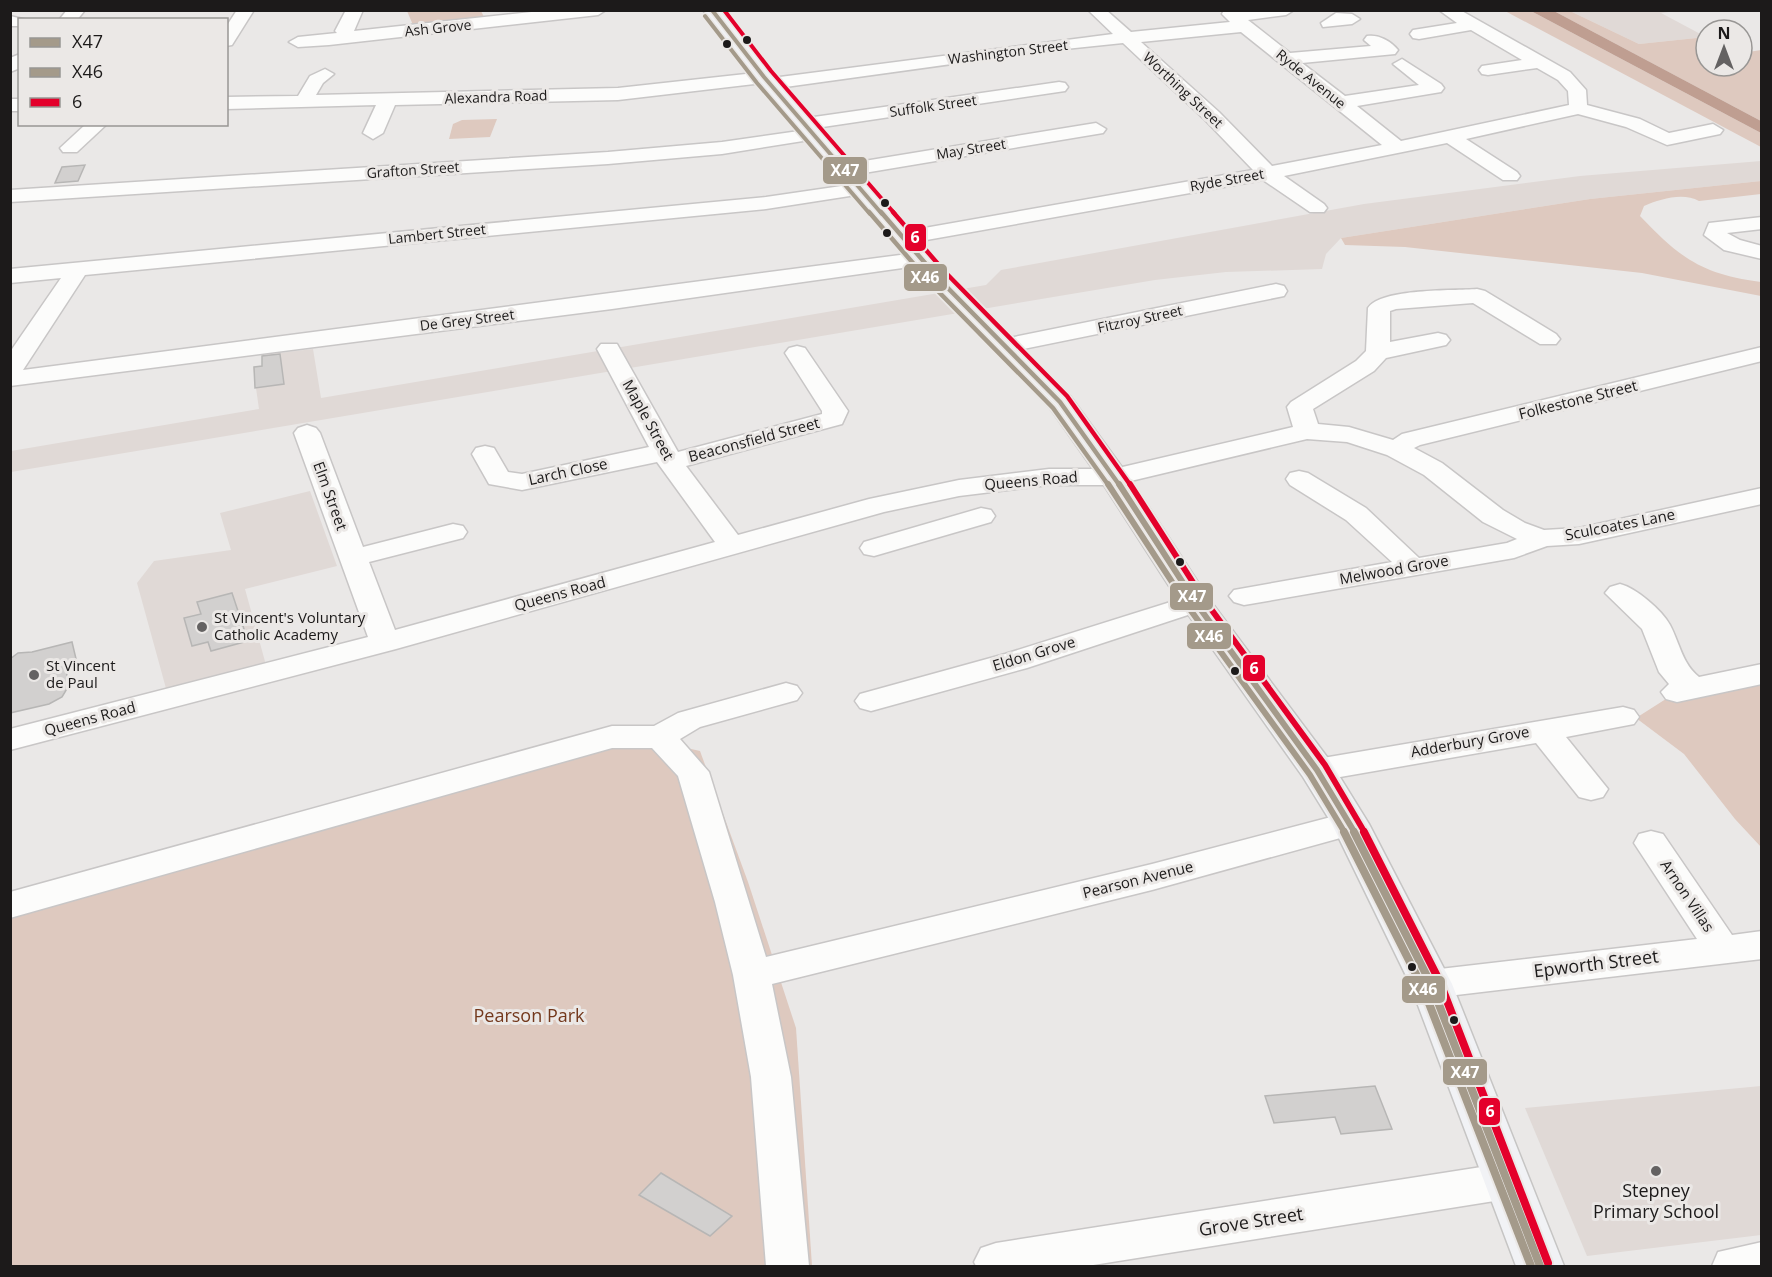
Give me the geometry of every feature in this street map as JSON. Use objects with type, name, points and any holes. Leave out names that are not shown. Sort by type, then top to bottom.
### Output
[{"type":"main road","points":[[712,10],[768,80],[914,248],[1060,402],[1114,477],[1196,603],[1317,770],[1350,824],[1431,984],[1540,1266]]},
{"type":"street","points":[[228,38],[246,10]]},
{"type":"street","points":[[340,10],[330,30],[347,33],[355,10]]},
{"type":"street","name":"Ash Grove","points":[[298,42],[329,40],[347,33],[406,32],[598,10]]},
{"type":"street","name":"Worthing Street","points":[[1096,10],[1212,116],[1267,173],[1317,208]]},
{"type":"street","name":"Washington Street","points":[[768,80],[1040,47],[1126,39],[1286,10]]},
{"type":"street","points":[[1447,10],[1564,76],[1577,90],[1578,108],[1633,123],[1687,152]]},
{"type":"street","name":"Ryde Avenue","points":[[1234,18],[1397,147]]},
{"type":"street","points":[[1419,34],[1473,25]]},
{"type":"street","points":[[1287,59],[1389,50],[1373,40]]},
{"type":"street","points":[[1488,70],[1513,71],[1542,62]]},
{"type":"street","points":[[1339,103],[1436,88],[1401,64]]},
{"type":"street","points":[[304,101],[316,80],[325,74]]},
{"type":"street","name":"Alexandra Road","points":[[228,103],[618,94],[768,80]]},
{"type":"street","name":"Suffolk Street","points":[[811,129],[1059,87]]},
{"type":"street","points":[[358,119],[376,126],[388,100]]},
{"type":"street","name":"Ryde Street","points":[[914,248],[1267,173],[1450,137],[1578,108]]},
{"type":"street","points":[[70,148],[96,126]]},
{"type":"street","name":"Grafton Street","points":[[10,196],[608,158],[722,148],[811,129]]},
{"type":"street","name":"May Street","points":[[854,179],[1096,129]]},
{"type":"street","points":[[1667,140],[1713,130]]},
{"type":"street","points":[[1450,137],[1510,176]]},
{"type":"street","name":"Lambert Street","points":[[10,276],[766,203],[854,179]]},
{"type":"street","points":[[1761,223],[1717,228],[1715,235],[1732,245],[1761,253]]},
{"type":"street","name":"De Grey Street","points":[[10,380],[612,302],[914,248]]},
{"type":"street","points":[[10,371],[77,270]]},
{"type":"street","name":"Fitzroy Street","points":[[1004,345],[1276,291]]},
{"type":"street","points":[[1378,352],[1379,308],[1391,302],[1478,296],[1546,330]]},
{"type":"street","points":[[1307,431],[1300,407],[1365,366],[1378,352],[1438,340]]},
{"type":"street","name":"Maple Street","points":[[609,349],[667,457],[732,546]]},
{"type":"street","name":"Beaconsfield Street","points":[[667,457],[833,419],[835,411],[797,353]]},
{"type":"street","name":"Folkestone Street","points":[[1396,449],[1411,439],[1761,354]]},
{"type":"street","name":"Sculcoates Lane","points":[[1114,477],[1307,431],[1348,435],[1396,449],[1433,469],[1500,520],[1515,529],[1542,538],[1579,536],[1761,496]]},
{"type":"street","name":"Elm Street","points":[[307,433],[385,642]]},
{"type":"street","name":"Larch Close","points":[[486,454],[498,478],[522,482],[667,457]]},
{"type":"street","name":"Queens Road","points":[[10,740],[385,642],[879,505],[959,488],[1049,477],[1114,477]]},
{"type":"street","points":[[1299,479],[1356,514],[1412,566]]},
{"type":"street","points":[[879,505],[908,537]]},
{"type":"street","points":[[874,548],[981,516]]},
{"type":"street","points":[[353,558],[439,529]]},
{"type":"street","name":"Melwood Grove","points":[[1244,596],[1514,550],[1542,538]]},
{"type":"street","points":[[1620,593],[1668,623],[1674,672],[1682,691],[1761,674]]},
{"type":"street","name":"Eldon Grove","points":[[872,701],[1016,661],[1196,603]]},
{"type":"street","points":[[10,905],[612,737],[660,737],[689,720],[786,693]]},
{"type":"street","name":"Adderbury Grove","points":[[1317,770],[1542,729],[1623,717]]},
{"type":"street","points":[[1542,729],[1591,789]]},
{"type":"street","points":[[660,737],[693,772],[734,902],[752,975],[771,1077],[788,1266]]},
{"type":"street","name":"Pearson Avenue","points":[[752,975],[1152,877],[1350,824]]},
{"type":"street","name":"Arnon Villas","points":[[1651,843],[1722,948]]},
{"type":"street","name":"Epworth Street","points":[[1431,984],[1761,945]]},
{"type":"street","name":"Grove Street","points":[[996,1262],[1507,1181]]},
{"type":"street","points":[[1733,1266],[1761,1261]]},
{"type":"shaded area","points":[[1531,11],[1554,11],[1761,121],[1761,133]]},
{"type":"shaded area","points":[[1570,11],[1676,11],[1661,13],[1694,31],[1694,38],[1639,44]]},
{"type":"shaded area","points":[[1761,161],[1761,181],[1590,199],[1341,238],[1326,254],[1322,269],[1226,272],[1155,280],[11,472],[11,451],[259,409],[253,367],[263,366],[262,355],[313,349],[321,398],[986,285],[1001,270],[1364,204],[1580,176]]},
{"type":"shaded area","name":"St Vincent's Voluntary Catholic Academy","points":[[310,491],[337,566],[245,589],[266,665],[167,692],[137,583],[154,561],[231,550],[220,513]]},
{"type":"shaded area","name":"Stepney Primary School","points":[[1761,1086],[1761,1235],[1587,1256],[1525,1108]]},
{"type":"green space","points":[[407,11],[481,11],[484,17],[413,25]]},
{"type":"green space","points":[[1505,11],[1531,11],[1761,133],[1761,147]]},
{"type":"green space","points":[[1554,11],[1570,11],[1639,44],[1694,38],[1694,78],[1754,78],[1754,51],[1761,50],[1761,121]]},
{"type":"green space","points":[[497,119],[490,137],[449,139],[453,124],[462,120]]},
{"type":"green space","points":[[1761,181],[1761,194],[1699,201],[1686,197],[1672,198],[1644,206],[1640,216],[1668,243],[1694,262],[1723,274],[1761,282],[1761,296],[1642,273],[1405,247],[1345,245],[1341,238],[1590,199]]},
{"type":"green space","points":[[1761,677],[1761,847],[1735,819],[1684,754],[1636,718],[1669,697]]},
{"type":"green space","name":"Pearson Park","points":[[590,737],[656,741],[700,751],[748,882],[796,1028],[812,1266],[11,1266],[11,905]]},
{"type":"building","points":[[85,165],[78,181],[55,183],[62,167]]},
{"type":"building","points":[[280,354],[284,384],[255,388],[254,367],[262,366],[262,356]]},
{"type":"building","points":[[232,593],[248,641],[211,651],[208,642],[192,646],[184,618],[201,614],[197,602]]},
{"type":"building","name":"St Vincent de Paul","points":[[72,642],[77,663],[66,666],[68,687],[62,697],[49,704],[10,713],[10,659],[18,653],[32,652]]},
{"type":"building","points":[[1375,1086],[1392,1129],[1341,1134],[1335,1117],[1274,1123],[1265,1096]]},
{"type":"building","points":[[661,1173],[732,1216],[710,1236],[639,1195]]},
{"type":"transit line","name":"X47","points":[[712,10],[764,77],[938,278],[1060,402],[1114,477],[1196,603],[1317,770],[1350,824],[1431,984],[1540,1266]]},
{"type":"transit line","name":"6","points":[[724,10],[771,71],[945,272],[1067,396],[1122,472],[1203,598],[1325,765],[1358,820],[1439,980],[1548,1263]]},
{"type":"transit line","name":"X46","points":[[705,16],[757,83],[931,284],[1053,408],[1107,482],[1189,608],[1310,775],[1342,828],[1423,988],[1531,1266]]},
{"type":"place","name":"St Vincent's Voluntary Catholic Academy","points":[[202,627]]},
{"type":"place","name":"St Vincent de Paul","points":[[34,675]]},
{"type":"place","name":"Stepney Primary School","points":[[1656,1171]]}]
